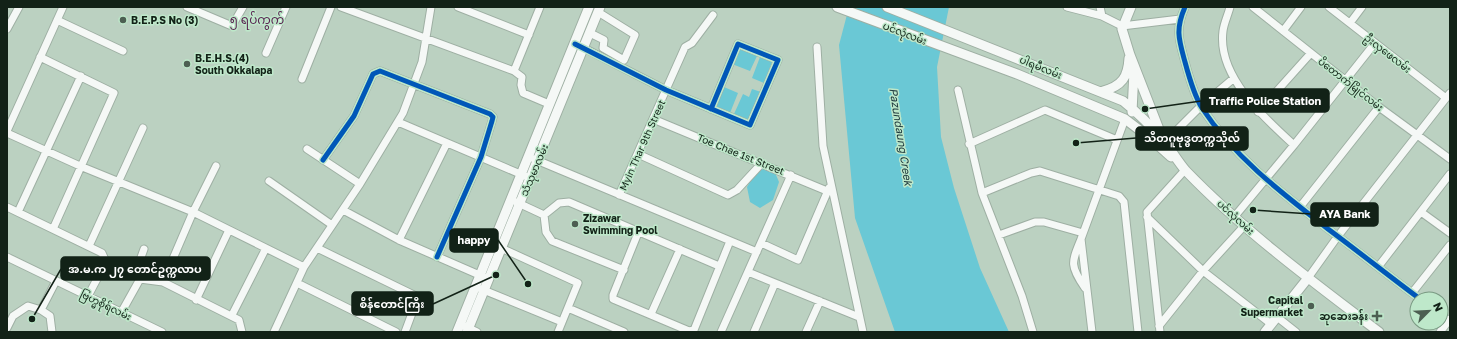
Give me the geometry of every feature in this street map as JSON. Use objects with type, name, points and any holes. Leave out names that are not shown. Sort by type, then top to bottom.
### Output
[{"type":"main road","name":"သံသုမာလမ်း","points":[[484,277],[501,248],[515,202],[521,174],[589,7]]},
{"type":"main road","name":"ပင်လုံလမ်း","points":[[837,7],[974,60]]},
{"type":"main road","name":"ပင်လုံလမ်း","points":[[886,7],[979,42]]},
{"type":"main road","points":[[1131,7],[1122,26],[1130,55],[1157,127],[1165,142]]},
{"type":"main road","name":"သံသုမာလမ်း","points":[[463,329],[515,202],[530,178],[538,160],[599,10]]},
{"type":"main road","name":"ပါရမီလမ်း","points":[[979,42],[1103,92]]},
{"type":"main road","points":[[1103,92],[1111,89],[1124,80],[1128,69],[1130,55]]},
{"type":"main road","name":"ပါရမီလမ်း","points":[[974,60],[1017,74]]},
{"type":"main road","points":[[1135,67],[1132,108],[1136,120],[1150,138]]},
{"type":"main road","points":[[1017,74],[1053,84],[1122,112],[1127,112],[1132,108]]},
{"type":"main road","points":[[1017,74],[1125,119],[1150,138],[1185,170]]},
{"type":"main road","points":[[555,89],[566,93]]},
{"type":"main road","name":"ပင်လုံလမ်း","points":[[1103,92],[1124,101],[1132,108],[1165,142],[1185,170],[1245,225],[1308,278],[1379,332]]},
{"type":"main road","points":[[1265,332],[1308,278]]},
{"type":"street","points":[[7,30],[19,7]]},
{"type":"street","points":[[63,7],[7,132],[80,166],[193,212],[304,267]]},
{"type":"street","points":[[187,7],[198,9],[232,26],[243,7]]},
{"type":"street","points":[[266,53],[286,7]]},
{"type":"street","points":[[302,79],[331,7]]},
{"type":"street","points":[[341,7],[514,71],[522,77],[521,85],[523,93],[549,104]]},
{"type":"street","points":[[274,332],[304,267],[360,184],[398,122],[422,62],[431,7]]},
{"type":"street","points":[[458,7],[529,35]]},
{"type":"street","points":[[514,71],[540,7]]},
{"type":"street","points":[[1067,7],[1102,16],[1122,26],[1180,19]]},
{"type":"street","points":[[1100,7],[1102,16]]},
{"type":"street","points":[[1185,7],[1180,19],[1178,36],[1188,70],[1201,106],[1224,137],[1266,179],[1409,291]]},
{"type":"street","points":[[1230,7],[1223,30],[1222,40],[1234,78],[1258,112],[1294,146]]},
{"type":"street","name":"ပိတောက်မြိုင်လမ်း","points":[[1253,7],[1379,107],[1450,159]]},
{"type":"street","points":[[1283,31],[1301,7]]},
{"type":"street","name":"ဦးလှဖေလမ်း","points":[[1329,7],[1375,43],[1448,96]]},
{"type":"street","points":[[1350,23],[1362,7]]},
{"type":"street","points":[[590,33],[604,40],[603,48],[624,60],[635,35],[599,10]]},
{"type":"street","name":"Myin Thar 9th Street","points":[[620,195],[685,46],[692,43],[713,14]]},
{"type":"street","points":[[57,20],[123,51]]},
{"type":"street","points":[[1235,216],[1294,146],[1375,43]]},
{"type":"street","points":[[575,44],[666,90],[711,109],[750,125],[778,60],[738,44],[711,109]]},
{"type":"street","points":[[817,47],[823,146],[832,182],[863,332]]},
{"type":"street","points":[[1258,112],[1311,53]]},
{"type":"street","points":[[40,57],[81,76],[114,94],[80,166],[53,229]]},
{"type":"street","points":[[323,160],[354,116],[373,74],[376,71],[380,71],[493,117],[481,157],[437,257]]},
{"type":"street","points":[[18,212],[81,76]]},
{"type":"street","points":[[1165,142],[1201,106],[1234,78]]},
{"type":"street","points":[[958,90],[969,144],[982,193],[1022,296],[1033,332]]},
{"type":"street","points":[[1308,278],[1338,236],[1416,134],[1448,96]]},
{"type":"street","points":[[1300,207],[1379,107]]},
{"type":"street","points":[[969,144],[1046,110],[1117,140]]},
{"type":"street","name":"Toe Chae 1st Street","points":[[653,119],[827,191]]},
{"type":"street","points":[[1086,288],[1072,266],[1073,258],[1125,119]]},
{"type":"street","points":[[398,122],[530,178]]},
{"type":"street","points":[[89,246],[143,128]]},
{"type":"street","points":[[399,240],[447,143]]},
{"type":"street","points":[[307,149],[360,184]]},
{"type":"street","points":[[638,154],[728,195],[737,190],[762,163]]},
{"type":"street","points":[[528,156],[757,252]]},
{"type":"street","points":[[163,282],[193,212],[216,166]]},
{"type":"street","points":[[1160,329],[1147,217],[1149,208],[1185,170]]},
{"type":"street","points":[[982,193],[1031,173],[1040,171],[1119,196],[1124,202],[1138,332]]},
{"type":"street","points":[[1378,267],[1450,174]]},
{"type":"street","points":[[721,332],[791,175]]},
{"type":"street","points":[[269,182],[332,225]]},
{"type":"street","points":[[761,243],[798,260],[832,182]]},
{"type":"street","points":[[515,202],[544,214]]},
{"type":"street","points":[[544,214],[558,203],[569,202],[719,266]]},
{"type":"street","points":[[7,207],[102,253],[106,262],[88,296]]},
{"type":"street","points":[[343,210],[399,240],[484,277]]},
{"type":"street","points":[[1421,212],[1450,234]]},
{"type":"street","points":[[544,214],[546,232],[552,241],[624,270]]},
{"type":"street","points":[[1147,217],[1203,271],[1251,310],[1296,332]]},
{"type":"street","points":[[998,235],[1035,222],[1044,222],[1082,236]]},
{"type":"street","points":[[1160,329],[1203,271],[1245,225]]},
{"type":"street","points":[[196,300],[229,230]]},
{"type":"street","points":[[638,232],[613,295],[614,299],[689,331],[694,330],[730,241]]},
{"type":"street","points":[[1082,236],[1086,288],[1092,332]]},
{"type":"street","points":[[1414,291],[1450,244]]},
{"type":"street","points":[[232,316],[266,248]]},
{"type":"street","points":[[317,248],[418,297],[405,332]]},
{"type":"street","points":[[501,248],[578,283],[558,332]]},
{"type":"street","points":[[144,249],[135,274],[140,279],[163,282],[196,300],[232,316],[241,323],[242,332]]},
{"type":"street","points":[[651,314],[680,249]]},
{"type":"street","name":"ဗြဟ္မစိုရ်လမ်း","points":[[7,257],[162,332]]},
{"type":"street","points":[[748,272],[859,317]]},
{"type":"street","points":[[121,313],[140,279]]},
{"type":"street","points":[[41,310],[56,281]]},
{"type":"street","points":[[297,283],[396,332]]},
{"type":"street","points":[[754,332],[775,283]]},
{"type":"street","points":[[479,289],[562,322]]},
{"type":"street","points":[[806,332],[820,301]]},
{"type":"street","points":[[7,328],[10,315],[28,306],[41,310],[50,316],[52,332]]},
{"type":"street","points":[[568,308],[624,332]]},
{"type":"street","points":[[1440,332],[1450,321]]},
{"type":"street","points":[[463,329],[477,332]]},
{"type":"water","name":"Pazundaung Creek","points":[[849,7],[949,7],[937,67],[941,137],[954,188],[980,268],[1009,332],[895,332],[855,218],[839,45]]},
{"type":"water","points":[[738,48],[757,56],[750,71],[732,64]]},
{"type":"water","points":[[760,57],[772,62],[764,83],[752,78]]},
{"type":"water","points":[[724,87],[738,93],[730,113],[716,107]]},
{"type":"water","points":[[752,89],[761,92],[748,121],[734,114],[743,94],[749,97]]},
{"type":"water","points":[[767,167],[774,170],[779,182],[773,200],[760,208],[750,202],[747,187],[755,173]]},
{"type":"cycle path","points":[[1185,7],[1179,29],[1181,47],[1190,80],[1197,97],[1202,108],[1215,126],[1229,143],[1260,174],[1328,229],[1409,291]]},
{"type":"cycle path","points":[[575,44],[666,90],[750,125],[778,60],[738,44],[711,109]]},
{"type":"cycle path","points":[[323,160],[354,116],[373,74],[380,71],[490,114],[493,117],[481,157],[437,257]]},
{"type":"place","name":"B.E.P.S No (3)","points":[[123,20]]},
{"type":"place","name":"B.E.H.S.(4) South Okkalapa","points":[[187,64]]},
{"type":"place","name":"Traffic Police Station","points":[[1145,109]]},
{"type":"place","name":"သီတဂူဗုဒ္ဓတက္ကသိုလ်","points":[[1076,143]]},
{"type":"place","name":"AYA Bank","points":[[1253,210]]},
{"type":"place","name":"Zizawar Swimming Pool","points":[[575,224]]},
{"type":"place","name":"စိန်တောင်ကြီး","points":[[496,275]]},
{"type":"place","name":"happy","points":[[528,284]]},
{"type":"place","name":"Capital Supermarket","points":[[1311,306]]},
{"type":"place","name":"ဆုဆေးခန်း","points":[[1377,316]]},
{"type":"place","name":"အ.မ.က ၂၇ တောင်ဥက္ကလာပ","points":[[32,319]]},
{"type":"district","name":"၅ ရပ်ကွက်","points":[[257,20]]}]
